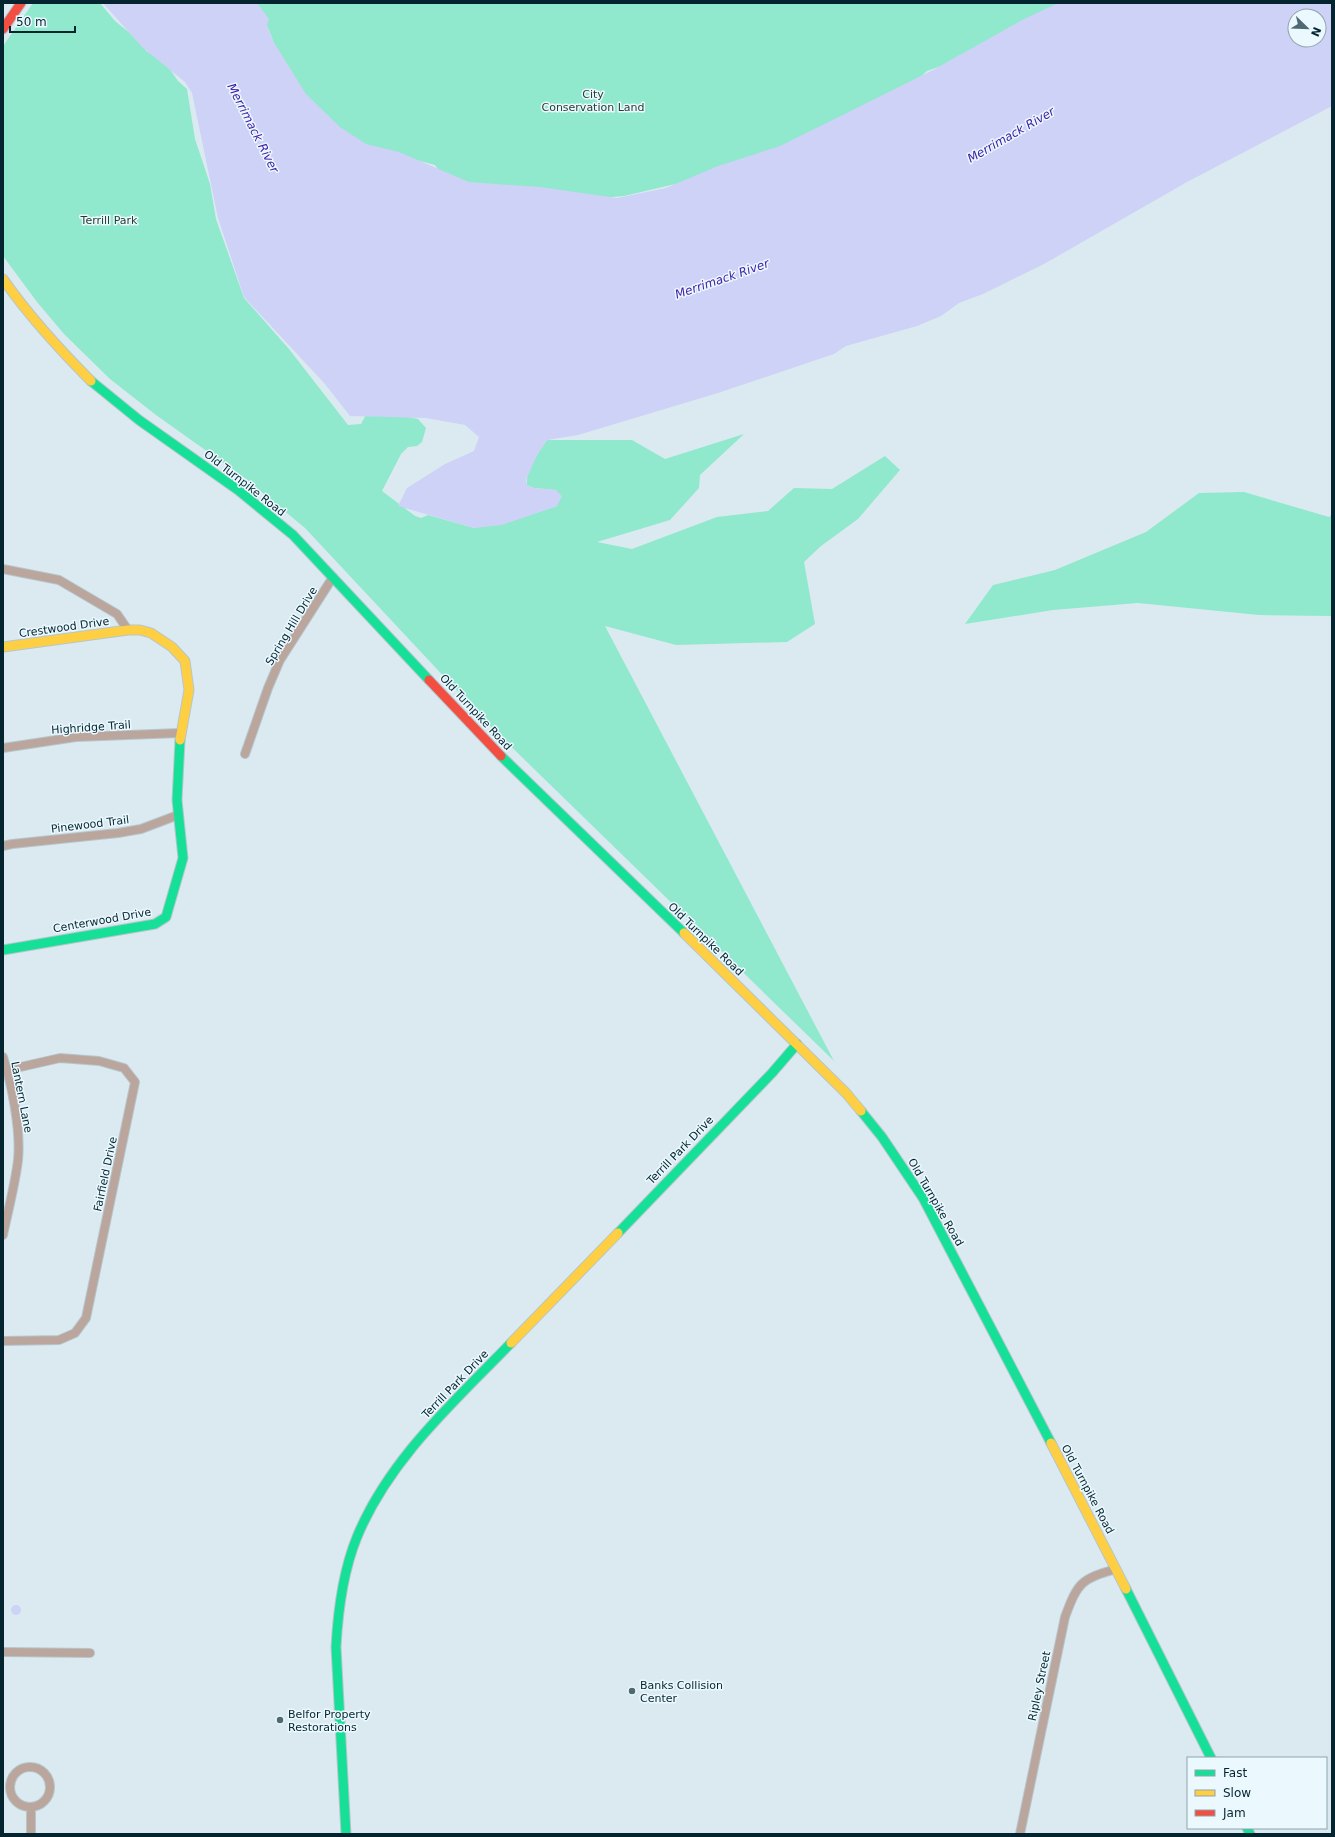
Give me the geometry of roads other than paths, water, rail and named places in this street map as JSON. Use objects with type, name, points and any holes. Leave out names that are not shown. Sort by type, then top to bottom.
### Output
[{"type":"street","points":[[3,29],[21,3]]},
{"type":"street","name":"Old Turnpike Road","points":[[3,279],[23,307],[63,353],[92,382],[139,420],[238,490],[292,535],[493,748],[846,1093],[868,1118],[898,1159],[923,1198],[1116,1569],[1210,1757]]},
{"type":"street","points":[[3,569],[59,580],[117,614],[128,630]]},
{"type":"street","name":"Spring Hill Drive","points":[[245,754],[268,688],[280,660],[333,577]]},
{"type":"street","name":"Crestwood Drive","points":[[3,647],[128,630]]},
{"type":"street","name":"Centerwood Drive","points":[[3,950],[155,924],[166,917],[183,858],[177,800],[180,733],[189,690],[184,661],[172,647],[151,633],[128,630]]},
{"type":"street","name":"Highridge Trail","points":[[3,748],[76,737],[180,733]]},
{"type":"street","name":"Pinewood Trail","points":[[3,846],[141,829],[178,815]]},
{"type":"street","name":"Terrill Park Drive","points":[[346,1834],[338,1696],[337,1627],[345,1576],[357,1537],[380,1491],[402,1459],[435,1422],[772,1073],[796,1044]]},
{"type":"street","name":"Lantern Lane","points":[[3,1057],[19,1136],[18,1160],[3,1236]]},
{"type":"street","name":"Fairfield Drive","points":[[3,1341],[59,1340],[75,1333],[86,1318],[134,1082],[124,1068],[99,1062],[60,1058],[5,1070]]},
{"type":"street","name":"Ripley Street","points":[[1020,1834],[1065,1617],[1072,1598],[1084,1581],[1093,1576],[1116,1569]]},
{"type":"street","points":[[3,1652],[90,1653]]},
{"type":"street","points":[[30,1767],[37,1768],[47,1776],[50,1790],[44,1802],[31,1807],[19,1804],[14,1799],[10,1787],[14,1775],[18,1771],[30,1767]]},
{"type":"street","points":[[30,1834],[31,1807]]},
{"type":"water","name":"Merrimack River","points":[[103,3],[257,3],[269,19],[267,26],[273,41],[306,94],[340,127],[366,144],[399,152],[469,182],[540,187],[617,198],[666,188],[718,166],[780,146],[935,69],[1024,19],[1058,3],[1332,3],[1332,106],[1187,182],[1044,264],[983,294],[959,303],[941,316],[917,326],[846,346],[834,354],[718,393],[578,435],[547,440],[537,455],[526,480],[527,485],[534,488],[556,490],[562,496],[557,506],[502,525],[474,528],[398,506],[407,488],[445,464],[474,451],[479,437],[465,425],[426,418],[350,416],[325,384],[244,297],[218,218],[192,93],[185,82],[142,47]]},
{"type":"water","points":[[14,1605],[18,1605],[20,1606],[20,1614],[14,1615],[11,1612],[11,1608]]},
{"type":"place","name":"Banks Collision Center","points":[[632,1691]]},
{"type":"place","name":"Belfor Property Restorations","points":[[280,1720]]},
{"type":"park label","name":"City Conservation Land","points":[[593,100]]},
{"type":"park label","name":"Terrill Park","points":[[109,220]]}]
